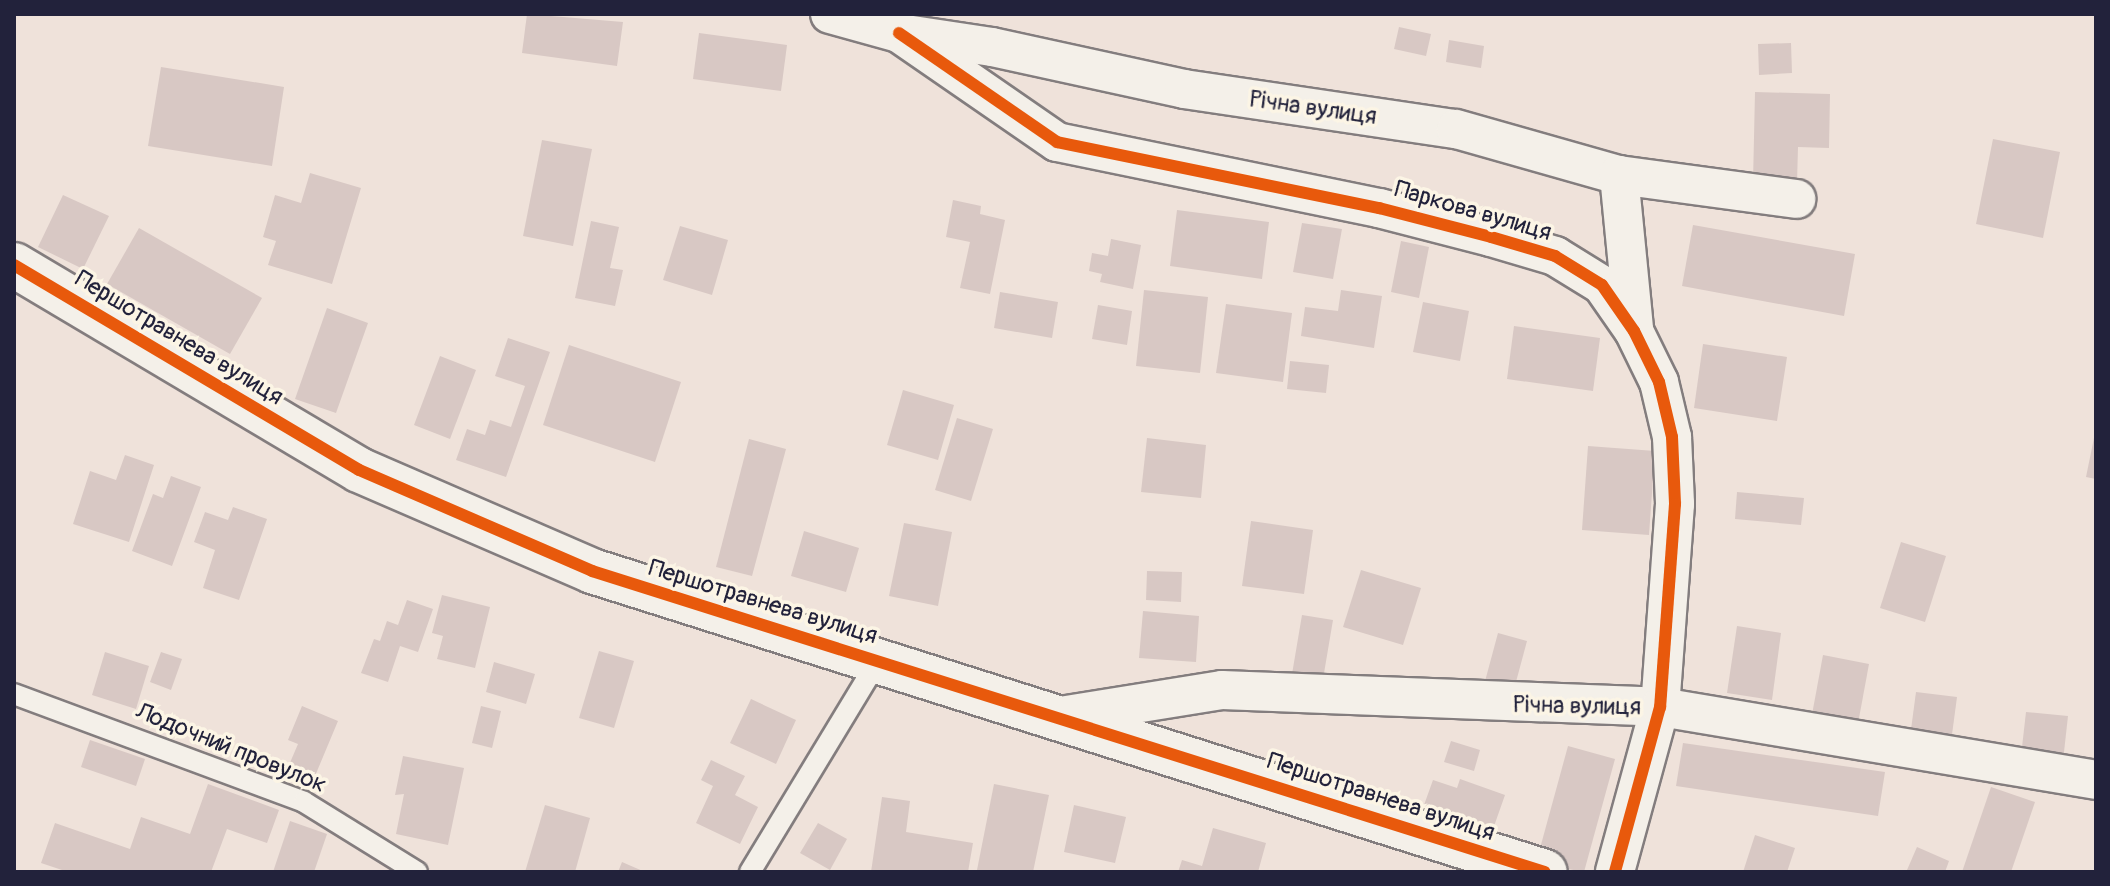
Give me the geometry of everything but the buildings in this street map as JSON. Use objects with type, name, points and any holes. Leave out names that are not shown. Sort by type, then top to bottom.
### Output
[{"type":"street","name":"Річна вулиця","points":[[830,14],[899,33],[992,47],[1184,89],[1456,129],[1619,175],[1796,199]]},
{"type":"street","name":"Паркова вулиця","points":[[899,33],[1057,142],[1379,208],[1555,256],[1602,285],[1634,331],[1659,382],[1672,437],[1675,504],[1660,707],[1615,872]]},
{"type":"street","points":[[1619,175],[1634,331]]},
{"type":"street","name":"Першотравнева вулиця","points":[[14,265],[359,470],[592,571],[1545,872]]},
{"type":"street","name":"Річна вулиця","points":[[1054,717],[1222,690],[1660,707],[2096,780]]},
{"type":"lane","points":[[750,872],[878,661]]},
{"type":"lane","name":"Лодочний провулок","points":[[14,694],[304,802],[417,872]]},
{"type":"cycle path","points":[[899,33],[1057,142],[1379,208],[1491,237],[1555,256],[1602,285],[1634,331],[1659,382],[1672,437],[1675,504],[1660,707],[1615,872]]},
{"type":"cycle path","points":[[14,265],[359,470],[592,571],[1545,872]]}]
